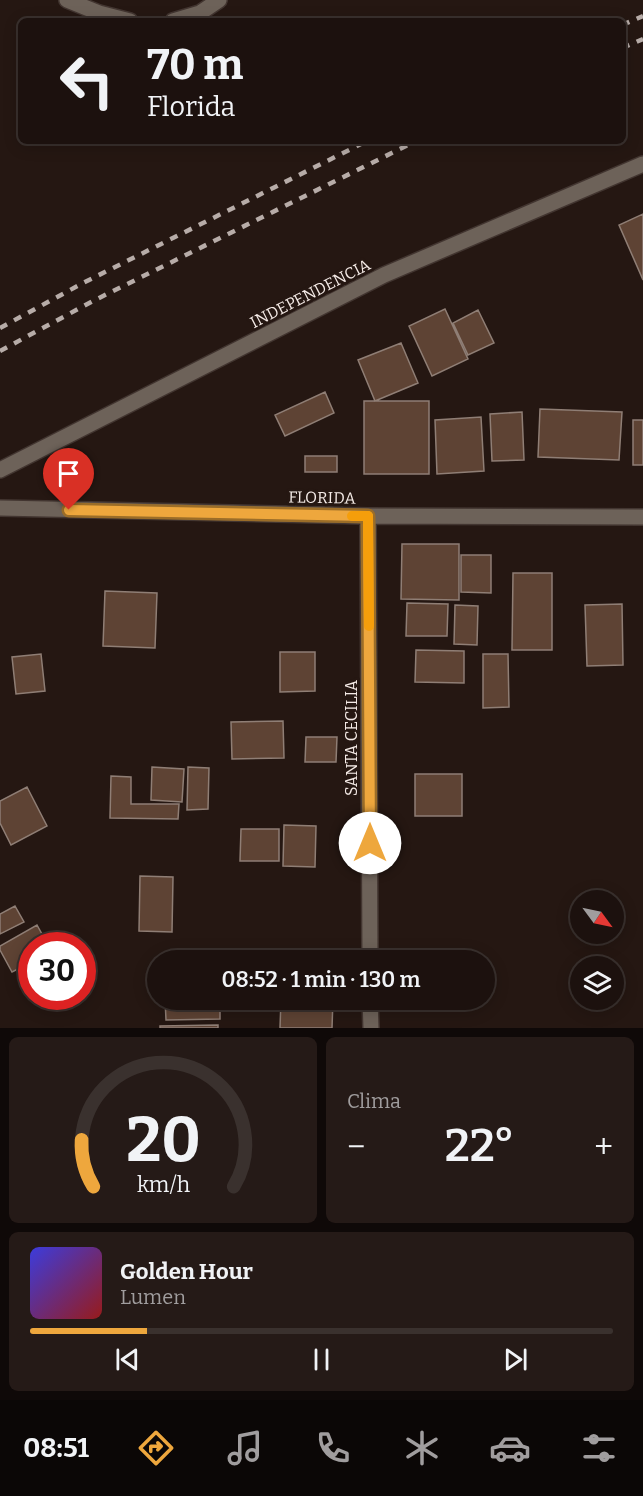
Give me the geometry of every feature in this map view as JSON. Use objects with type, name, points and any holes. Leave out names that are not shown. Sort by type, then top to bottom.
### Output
[{"type":"street","points":[[67,0],[118,18]]},
{"type":"street","points":[[183,18],[200,13],[219,0]]},
{"type":"street","name":"INDEPENDENCIA","points":[[0,470],[384,276],[643,164]]},
{"type":"street","name":"FLORIDA","points":[[0,508],[368,516],[643,517]]},
{"type":"street","name":"SANTA CECILIA","points":[[368,516],[370,950]]},
{"type":"street","points":[[370,1010],[370,1028]]},
{"type":"building","points":[[643,214],[643,280],[619,225]]},
{"type":"building","points":[[445,309],[468,359],[432,376],[409,326]]},
{"type":"building","points":[[478,310],[494,343],[468,355],[453,323]]},
{"type":"building","points":[[401,343],[418,383],[375,401],[358,360]]},
{"type":"building","points":[[325,392],[334,413],[285,436],[275,415]]},
{"type":"building","points":[[364,401],[429,401],[429,474],[364,474]]},
{"type":"building","points":[[540,409],[622,412],[619,460],[538,457]]},
{"type":"building","points":[[522,412],[524,460],[492,461],[490,414]]},
{"type":"building","points":[[481,417],[484,471],[437,474],[435,420]]},
{"type":"building","points":[[633,420],[643,420],[643,465],[633,465]]},
{"type":"building","points":[[305,456],[337,456],[337,472],[305,472]]},
{"type":"building","points":[[402,544],[459,544],[459,600],[401,599]]},
{"type":"building","points":[[461,555],[491,555],[491,593],[461,592]]},
{"type":"building","points":[[513,573],[552,573],[552,650],[512,650]]},
{"type":"building","points":[[105,591],[157,593],[155,648],[103,646]]},
{"type":"building","points":[[407,603],[448,604],[447,636],[406,636]]},
{"type":"building","points":[[622,604],[623,665],[587,666],[585,605]]},
{"type":"building","points":[[455,605],[478,606],[477,645],[454,644]]},
{"type":"building","points":[[416,650],[464,651],[464,683],[415,682]]},
{"type":"building","points":[[280,652],[315,652],[315,691],[280,692]]},
{"type":"building","points":[[41,654],[45,691],[16,694],[12,657]]},
{"type":"building","points":[[483,654],[508,654],[509,707],[483,708]]},
{"type":"building","points":[[283,721],[284,758],[232,759],[231,722]]},
{"type":"building","points":[[306,737],[337,737],[336,762],[305,762]]},
{"type":"building","points":[[152,767],[184,769],[182,802],[151,800]]},
{"type":"building","points":[[188,767],[209,768],[208,809],[187,810]]},
{"type":"building","points":[[415,774],[462,774],[462,816],[415,816]]},
{"type":"building","points":[[111,776],[131,777],[131,804],[179,804],[178,819],[110,818]]},
{"type":"building","points":[[27,787],[47,826],[11,845],[0,823],[0,801]]},
{"type":"building","points":[[284,825],[316,826],[315,867],[283,866]]},
{"type":"building","points":[[241,829],[279,829],[279,861],[240,861]]},
{"type":"building","points":[[140,876],[173,877],[172,932],[139,931]]},
{"type":"building","points":[[15,906],[24,922],[0,934],[0,914]]},
{"type":"building","points":[[37,925],[41,932],[25,932]]},
{"type":"building","points":[[18,936],[18,969],[12,972],[0,946]]},
{"type":"building","points":[[166,1010],[220,1010],[220,1019],[166,1020]]},
{"type":"building","points":[[281,1010],[333,1010],[332,1028],[280,1028]]},
{"type":"building","points":[[218,1025],[218,1028],[160,1028],[160,1026]]},
{"type":"railway","points":[[626,23],[643,16]]},
{"type":"railway","points":[[626,46],[643,39]]},
{"type":"railway","points":[[0,328],[83,283],[361,144]]},
{"type":"railway","points":[[0,351],[93,301],[410,144]]},
{"type":"slow traffic","points":[[352,516],[368,516],[369,626]]},
{"type":"route","points":[[69,510],[368,516],[370,843]]}]
